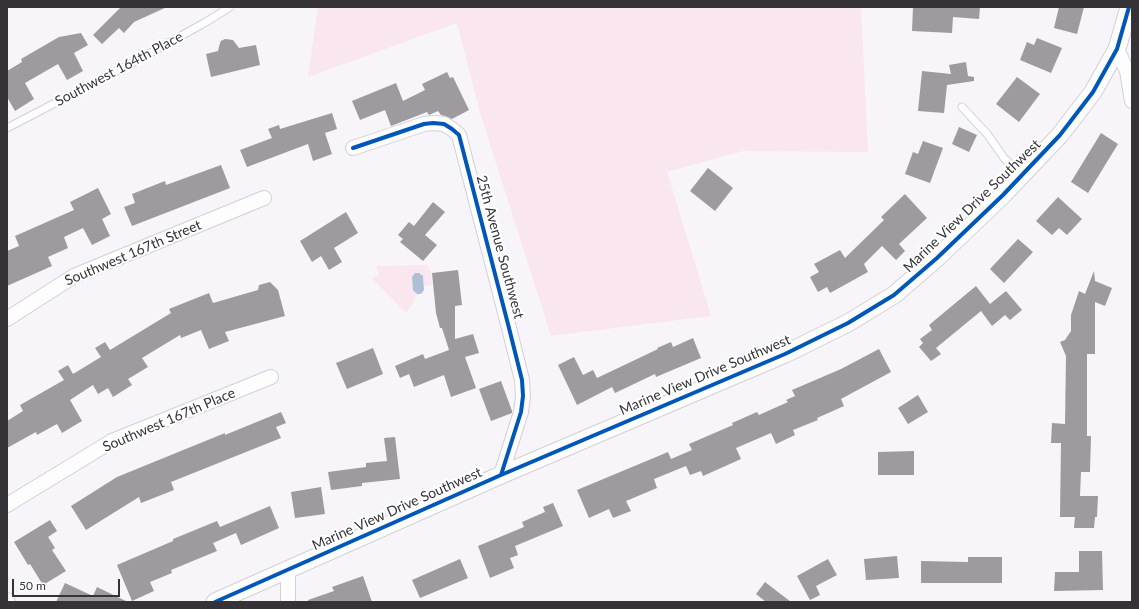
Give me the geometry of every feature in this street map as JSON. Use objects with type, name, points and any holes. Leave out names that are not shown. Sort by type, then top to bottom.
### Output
[{"type":"street","name":"Marine View Drive Southwest","points":[[215,602],[501,475],[785,354],[848,323],[894,295],[1003,195],[1060,135],[1093,92],[1117,49],[1129,7]]},
{"type":"street","points":[[1117,49],[1127,71],[1132,101]]},
{"type":"street","name":"25th Avenue Southwest","points":[[353,148],[424,124],[444,124],[459,135],[522,380],[524,396],[521,412],[501,475]]},
{"type":"street","name":"Southwest 167th Street","points":[[7,319],[74,276],[264,198]]},
{"type":"street","name":"Southwest 167th Place","points":[[7,505],[112,441],[271,378]]},
{"type":"street","points":[[288,570],[288,602]]},
{"type":"lane","name":"Southwest 164th Place","points":[[7,128],[134,62],[230,7]]},
{"type":"lane","points":[[962,106],[988,135],[1004,158],[1022,176]]},
{"type":"shaded area","points":[[318,7],[861,7],[868,152],[743,151],[667,172],[711,316],[551,336],[481,116],[457,23],[308,77]]},
{"type":"shaded area","points":[[427,265],[431,272],[432,285],[424,286],[423,276],[419,273],[415,273],[412,277],[413,290],[417,294],[406,313],[372,278],[379,275],[376,267],[379,266]]},
{"type":"water","points":[[415,273],[419,273],[423,276],[424,290],[420,294],[417,294],[413,290],[412,277]]},
{"type":"building","points":[[121,7],[167,7],[134,22],[124,33],[119,28],[102,44],[93,35]]},
{"type":"building","points":[[913,7],[980,7],[979,19],[953,17],[952,33],[912,31]]},
{"type":"building","points":[[1059,7],[1084,7],[1077,34],[1054,28]]},
{"type":"building","points":[[81,33],[88,45],[74,53],[83,71],[67,80],[58,64],[25,83],[34,99],[15,111],[7,97],[7,71],[22,62],[21,59],[59,37]]},
{"type":"building","points":[[1037,38],[1062,48],[1051,73],[1020,60],[1027,42],[1034,45]]},
{"type":"building","points":[[225,39],[233,40],[239,48],[256,45],[260,65],[211,77],[206,54],[218,51],[221,41]]},
{"type":"building","points":[[966,62],[968,76],[974,77],[974,81],[947,85],[944,113],[918,111],[922,71],[951,74],[949,65]]},
{"type":"building","points":[[447,72],[450,78],[453,77],[469,110],[452,119],[441,115],[438,111],[429,115],[427,112],[391,126],[385,110],[360,120],[352,101],[396,83],[403,101],[425,90],[422,84]]},
{"type":"building","points":[[1017,77],[1040,94],[1019,122],[996,104]]},
{"type":"building","points":[[332,113],[337,129],[325,133],[332,154],[313,161],[308,144],[247,167],[240,150],[272,138],[268,129],[279,125],[280,129]]},
{"type":"building","points":[[959,127],[977,135],[969,152],[952,144]]},
{"type":"building","points":[[1101,133],[1118,144],[1088,193],[1071,182]]},
{"type":"building","points":[[923,141],[943,148],[930,183],[905,174],[913,152],[918,154]]},
{"type":"building","points":[[221,165],[230,188],[132,226],[124,207],[135,203],[132,194],[165,181],[166,185]]},
{"type":"building","points":[[708,168],[733,188],[715,211],[690,191]]},
{"type":"building","points":[[98,188],[111,214],[102,219],[110,236],[92,245],[83,228],[64,237],[68,248],[48,257],[52,266],[7,286],[7,251],[19,246],[15,236],[74,210],[70,202]]},
{"type":"building","points":[[905,194],[927,218],[899,244],[905,251],[896,260],[882,246],[864,264],[868,272],[830,293],[827,287],[818,292],[810,277],[819,272],[814,264],[840,250],[845,258],[884,220],[881,217]]},
{"type":"building","points":[[1058,197],[1082,219],[1067,235],[1059,228],[1052,235],[1036,221]]},
{"type":"building","points":[[433,202],[445,212],[425,235],[437,245],[423,261],[400,242],[403,239],[398,235],[409,222],[414,226]]},
{"type":"building","points":[[346,212],[358,233],[334,248],[342,262],[329,270],[321,256],[312,262],[300,241]]},
{"type":"building","points":[[1018,239],[1033,252],[1004,283],[990,269]]},
{"type":"building","points":[[458,270],[462,305],[455,306],[455,339],[473,334],[479,353],[465,357],[476,388],[451,397],[444,375],[414,387],[409,374],[400,378],[395,366],[423,354],[425,359],[449,350],[436,313],[432,273]]},
{"type":"building","points":[[1094,271],[1095,281],[1112,288],[1105,306],[1095,302],[1095,354],[1087,354],[1087,436],[1091,436],[1090,472],[1081,472],[1080,496],[1098,496],[1097,517],[1095,517],[1094,528],[1074,528],[1075,517],[1060,517],[1061,443],[1051,443],[1052,423],[1065,424],[1066,356],[1060,342],[1065,340],[1071,331],[1071,315],[1079,291],[1085,294]]},
{"type":"building","points":[[270,282],[278,290],[285,316],[225,332],[229,341],[209,349],[201,330],[181,338],[180,335],[142,358],[148,367],[128,379],[132,385],[113,397],[108,388],[98,394],[93,385],[70,400],[82,421],[62,433],[57,424],[37,435],[36,432],[7,448],[7,421],[23,411],[20,405],[64,380],[58,371],[68,365],[73,374],[101,357],[95,348],[105,342],[110,350],[171,313],[169,309],[209,293],[213,303],[258,290],[259,285]]},
{"type":"building","points":[[976,286],[990,304],[1006,291],[1022,310],[1010,320],[1005,315],[992,326],[981,311],[936,348],[941,354],[931,361],[919,347],[923,343],[920,339],[932,330],[929,325]]},
{"type":"building","points":[[693,338],[701,358],[656,377],[655,374],[615,393],[612,387],[577,405],[558,365],[574,357],[583,375],[593,370],[597,378],[671,342],[673,347]]},
{"type":"building","points":[[373,348],[383,374],[347,389],[336,363]]},
{"type":"building","points":[[879,349],[891,372],[841,399],[844,406],[817,418],[818,420],[793,430],[795,435],[776,444],[771,433],[736,448],[741,459],[703,476],[701,471],[690,475],[686,466],[654,479],[657,488],[626,501],[631,511],[613,518],[609,509],[589,518],[577,490],[668,452],[671,459],[692,450],[689,444],[733,425],[732,423],[757,412],[759,415],[788,402],[786,400],[795,396],[792,390],[841,369]]},
{"type":"building","points":[[501,381],[512,413],[491,421],[479,389]]},
{"type":"building","points":[[918,395],[928,412],[908,424],[898,408]]},
{"type":"building","points":[[281,412],[286,423],[276,427],[281,438],[171,482],[174,490],[141,503],[139,497],[86,530],[71,506],[117,477]]},
{"type":"building","points":[[395,437],[400,479],[362,483],[362,486],[331,490],[328,472],[366,467],[366,463],[387,461],[384,438]]},
{"type":"building","points":[[914,451],[914,475],[878,475],[878,452]]},
{"type":"building","points":[[321,487],[325,514],[295,518],[291,492]]},
{"type":"building","points":[[553,503],[563,526],[515,546],[518,555],[510,558],[514,568],[490,578],[478,546],[524,527],[522,522],[545,512],[543,507]]},
{"type":"building","points":[[270,506],[279,528],[241,545],[236,533],[213,543],[217,551],[171,570],[172,573],[150,582],[154,591],[132,601],[117,565],[173,541],[173,539],[217,521],[220,527]]},
{"type":"building","points":[[50,520],[57,531],[48,537],[55,548],[52,550],[66,571],[43,585],[30,564],[28,565],[14,542]]},
{"type":"building","points":[[1079,551],[1102,551],[1103,590],[1054,591],[1055,572],[1079,572]]},
{"type":"building","points":[[897,556],[899,578],[866,580],[864,559]]},
{"type":"building","points":[[968,557],[1002,557],[1002,583],[921,583],[921,561],[968,562]]},
{"type":"building","points":[[460,559],[468,578],[420,598],[412,580]]},
{"type":"building","points":[[828,559],[837,575],[816,586],[820,595],[810,600],[797,576]]},
{"type":"building","points":[[363,576],[372,602],[308,602],[308,600],[334,591],[332,587]]},
{"type":"building","points":[[765,582],[791,602],[766,602],[756,594]]},
{"type":"building","points":[[65,583],[93,596],[97,587],[128,602],[56,602]]},
{"type":"cycle path","points":[[215,602],[501,475],[785,354],[848,323],[894,295],[937,258],[1003,195],[1060,135],[1093,92],[1117,49],[1129,7]]},
{"type":"cycle path","points":[[353,148],[424,124],[444,124],[459,135],[522,380],[523,396],[521,412],[501,475]]}]
